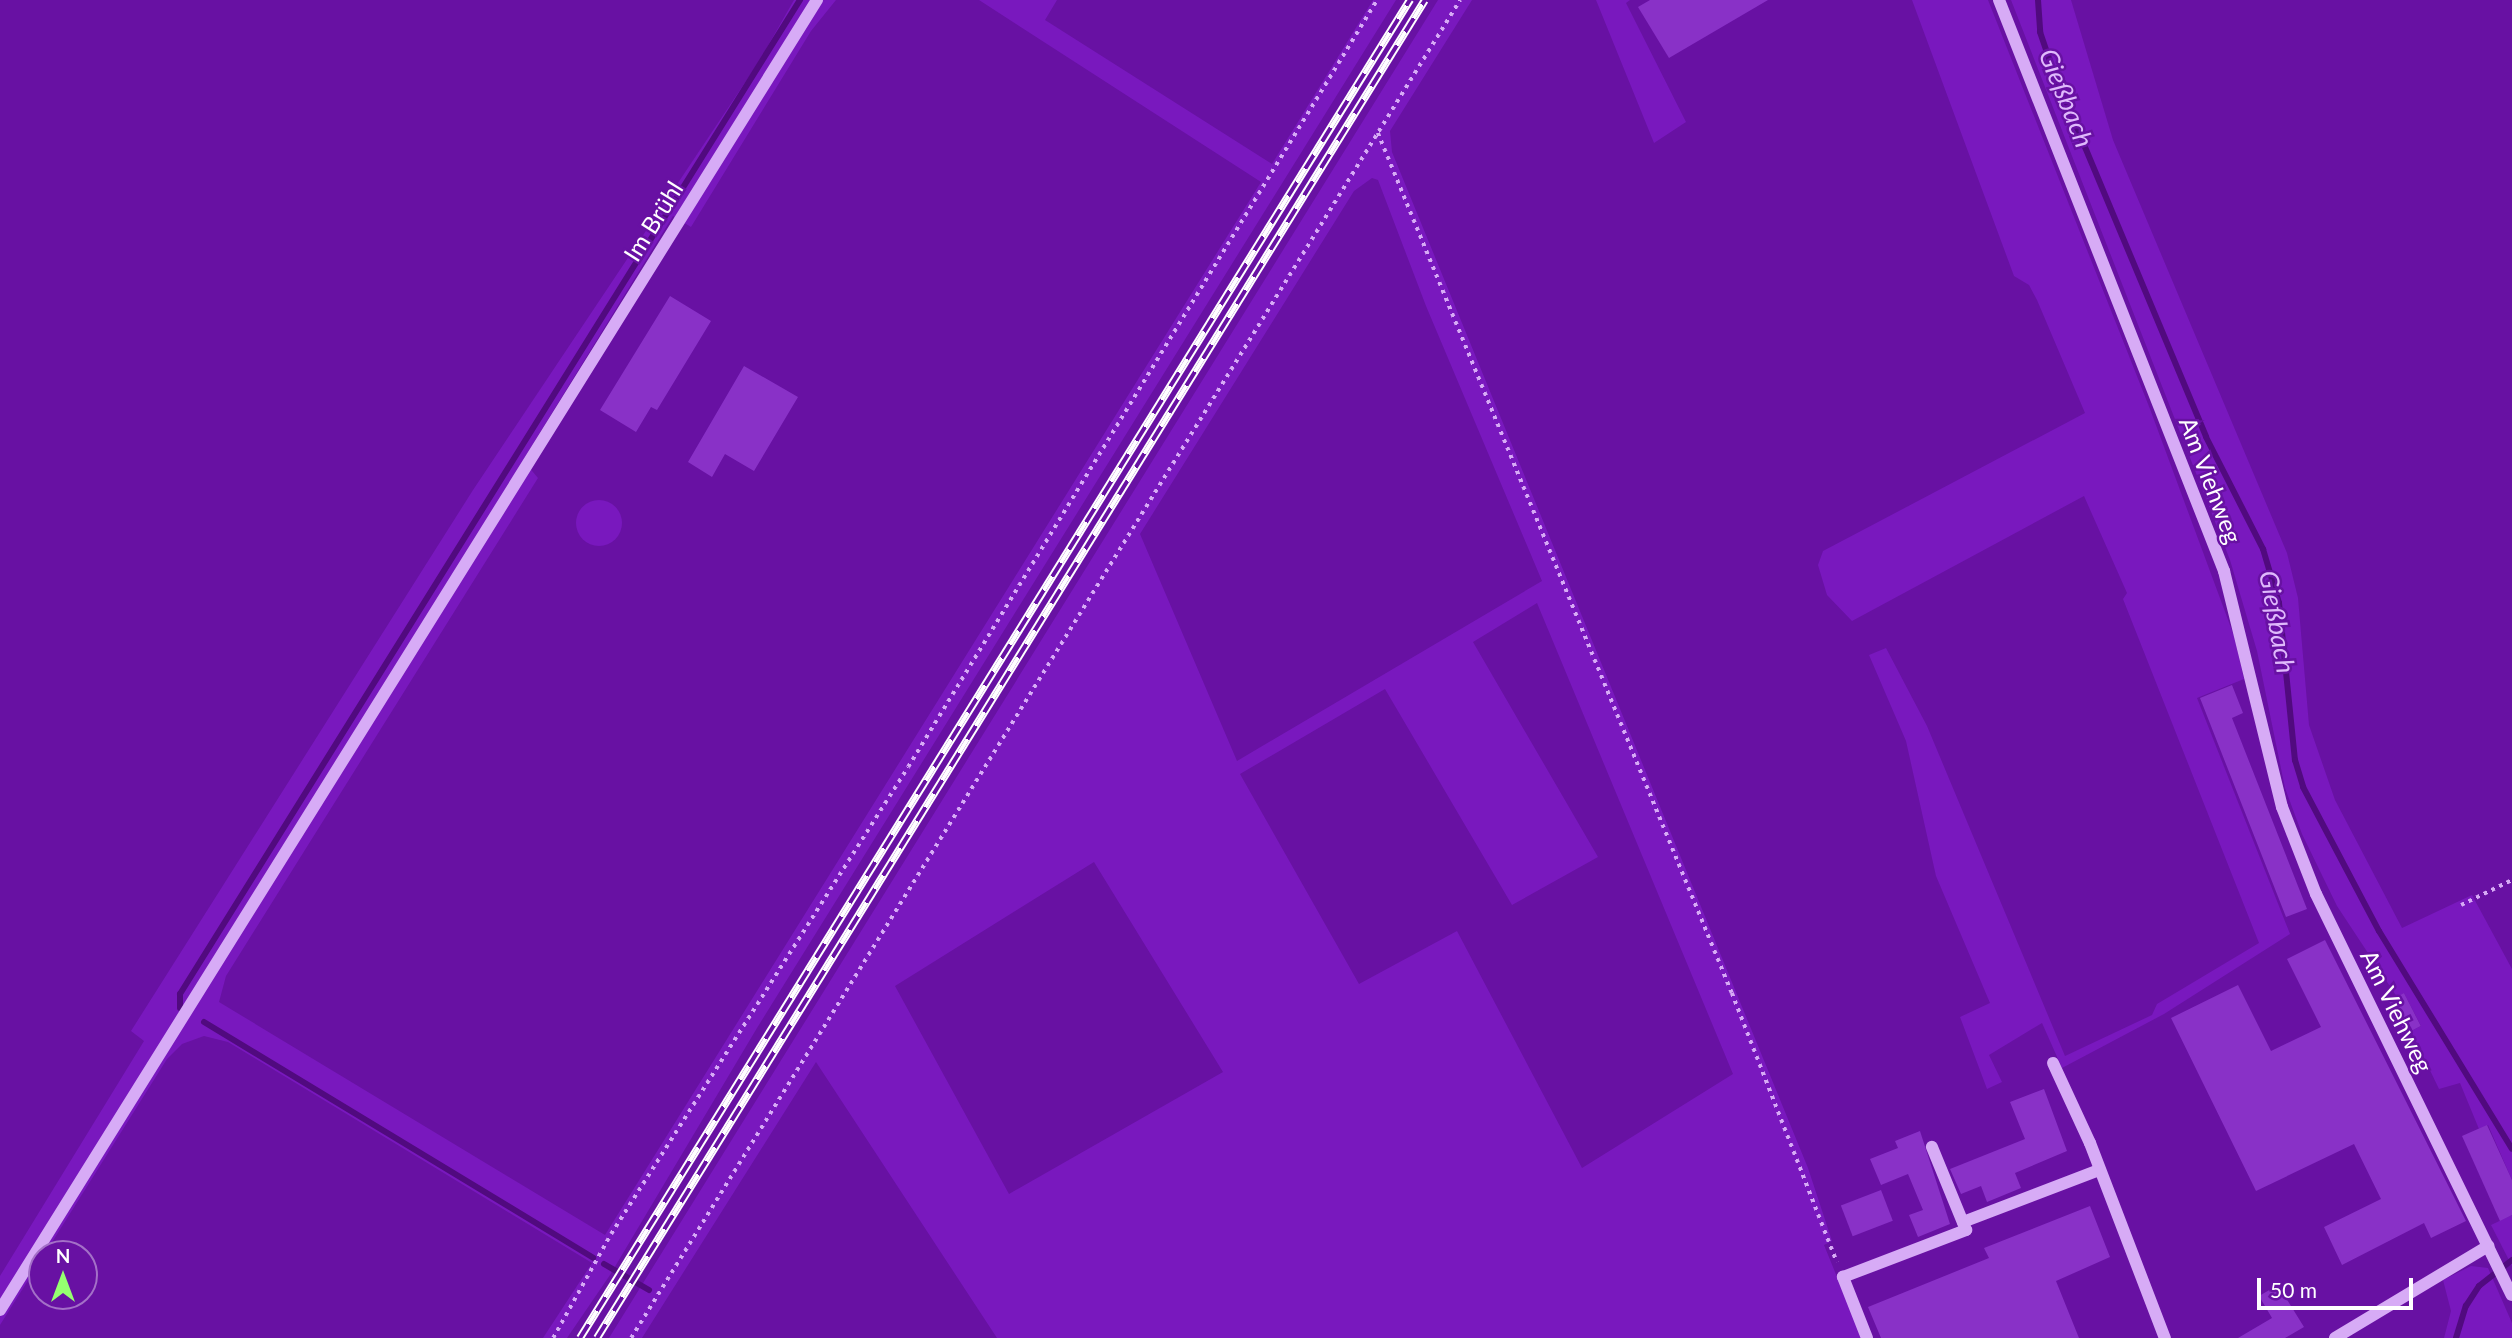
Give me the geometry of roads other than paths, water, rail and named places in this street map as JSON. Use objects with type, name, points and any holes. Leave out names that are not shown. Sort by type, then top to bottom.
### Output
[{"type":"street","name":"Im Brühl","points":[[0,1310],[525,464],[817,0]]},
{"type":"street","name":"Am Viehweg","points":[[1999,0],[2224,570],[2282,807],[2316,894],[2512,1295]]},
{"type":"street","points":[[2053,1063],[2099,1170],[2165,1338]]},
{"type":"street","points":[[1867,1338],[1843,1277],[1966,1230],[1932,1147]]},
{"type":"street","points":[[1963,1222],[2099,1170]]},
{"type":"street","points":[[2335,1338],[2488,1246]]},
{"type":"waterway","points":[[180,1008],[180,994],[800,0]]},
{"type":"waterway","name":"Gießbach","points":[[2038,0],[2040,32],[2054,73],[2206,437],[2263,549],[2279,603],[2295,760],[2303,787],[2379,931],[2512,1149]]},
{"type":"waterway","points":[[204,1022],[593,1258]]},
{"type":"waterway","name":"Gießbach","points":[[2456,1338],[2466,1306],[2479,1286],[2512,1260]]},
{"type":"waterway","points":[[604,1264],[649,1290]]},
{"type":"railway","points":[[580,1338],[1410,0]]},
{"type":"railway","points":[[597,1338],[1425,0]]}]
